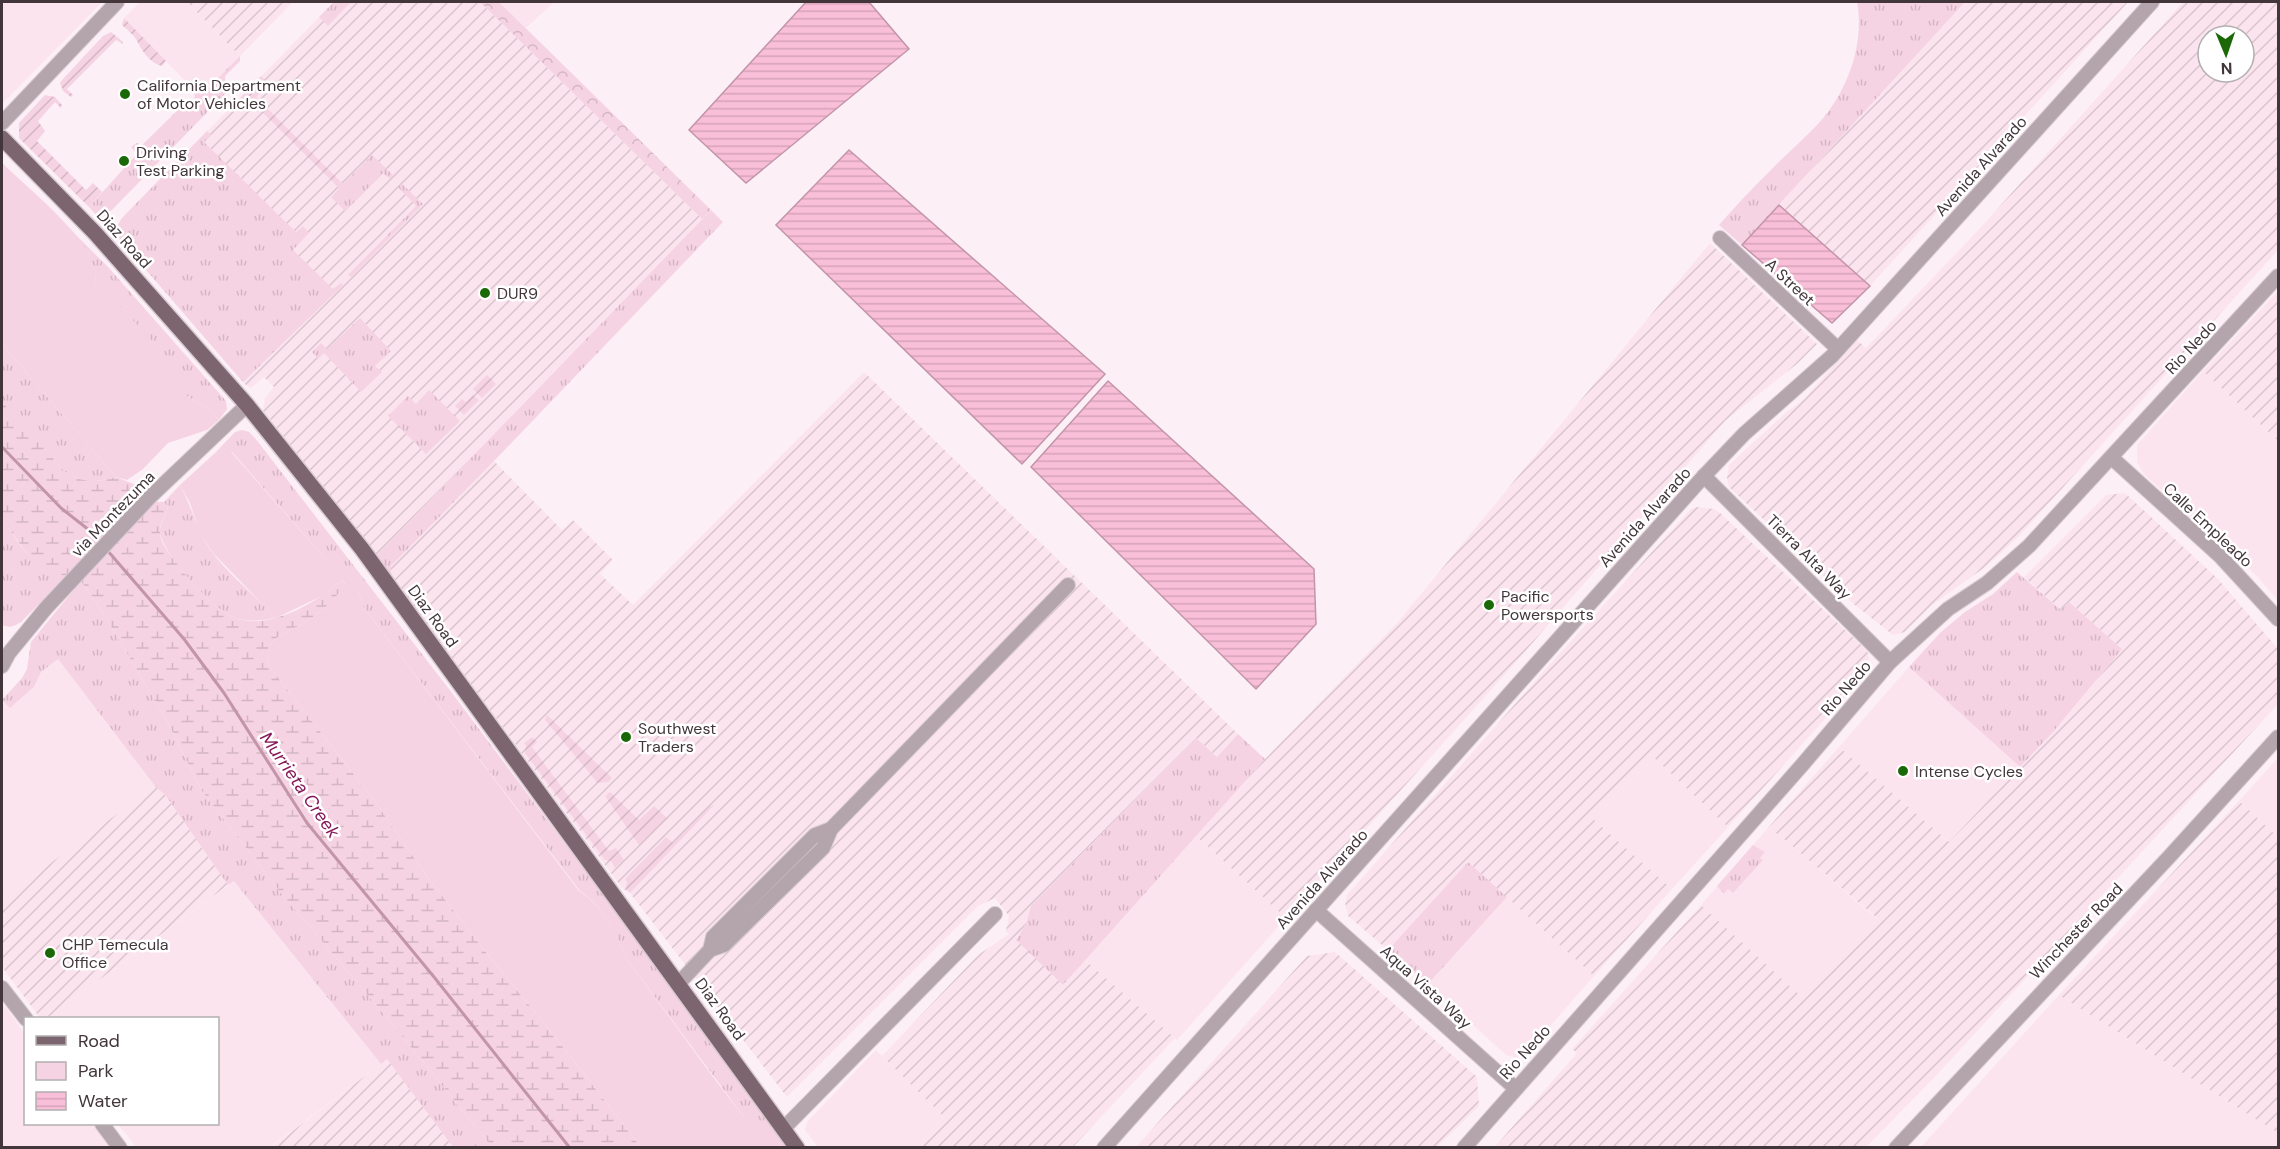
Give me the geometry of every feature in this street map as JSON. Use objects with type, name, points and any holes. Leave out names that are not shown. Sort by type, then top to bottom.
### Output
[{"type":"main road","name":"Diaz Road","points":[[2,138],[95,234],[247,405],[362,549],[797,1148]]},
{"type":"street","points":[[2,123],[117,2]]},
{"type":"street","name":"Avenida Alvarado","points":[[1104,1148],[1704,476],[1744,434],[1838,350],[2152,2]]},
{"type":"street","name":"A Street","points":[[1720,238],[1838,350]]},
{"type":"street","name":"Rio Nedo","points":[[1464,1148],[1803,764],[1890,662],[1948,609],[1987,584],[2029,546],[2278,276]]},
{"type":"street","name":"via Montezuma","points":[[5,650],[150,497],[247,405]]},
{"type":"street","name":"Calle Empleado","points":[[2112,458],[2220,556],[2278,619]]},
{"type":"street","name":"Tierra Alta Way","points":[[1704,476],[1890,662]]},
{"type":"street","points":[[679,983],[710,950],[724,945],[823,848],[831,829],[1068,585]]},
{"type":"street","points":[[2,666],[5,650]]},
{"type":"street","name":"Winchester Road","points":[[1896,1148],[2169,857],[2278,737]]},
{"type":"street","name":"Aqua Vista Way","points":[[1316,910],[1515,1088]]},
{"type":"street","points":[[784,1128],[995,914]]},
{"type":"street","points":[[2,988],[24,1017]]},
{"type":"street","points":[[103,1125],[120,1148]]},
{"type":"shaded area","points":[[2,2],[102,2],[2,104]]},
{"type":"shaded area","points":[[140,2],[187,2],[240,56],[200,96],[124,18]]},
{"type":"shaded area","points":[[187,2],[293,2],[240,56]]},
{"type":"shaded area","points":[[334,2],[480,2],[702,219],[377,555],[263,410],[265,398],[274,387],[264,377],[251,388],[246,385],[116,235],[116,228],[122,218]]},
{"type":"shaded area","points":[[499,2],[554,2],[526,28]]},
{"type":"shaded area","points":[[1965,2],[2128,2],[1870,286],[1779,205]]},
{"type":"shaded area","points":[[2183,2],[2278,2],[2278,250],[2019,536],[1988,565],[1932,605],[1905,632],[1893,635],[1855,605],[1729,487],[1727,477],[1729,465],[1783,415],[1804,399],[1857,340],[1866,348],[1982,226]]},
{"type":"shaded area","points":[[1710,243],[1817,344],[1798,363],[1725,421],[1516,662],[1286,918],[1196,836],[1265,759],[1398,622]]},
{"type":"shaded area","points":[[2278,291],[2278,441],[2203,371]]},
{"type":"shaded area","points":[[2203,371],[2278,441],[2278,601],[2257,576],[2144,474],[2137,462],[2137,445]]},
{"type":"shaded area","points":[[864,372],[1238,734],[1217,757],[1196,738],[1031,906],[1026,924],[1016,939],[1063,985],[1085,960],[1175,1038],[1073,1147],[916,1147],[944,1117],[882,1056],[978,955],[1009,934],[1006,931],[1009,916],[995,898],[978,906],[787,1097],[630,893],[622,888],[391,576],[391,566],[494,461],[562,530],[573,520],[613,560],[600,574],[633,605]]},
{"type":"shaded area","points":[[2125,493],[2218,579],[2278,649],[2278,704],[1933,1079],[1866,1147],[1494,1148],[1577,1053],[1572,1049],[1701,905],[1803,998],[1877,918],[1768,828],[1839,747],[1949,842],[2053,732],[2122,649],[2069,602],[2061,610],[2024,577],[2106,495]]},
{"type":"shaded area","points":[[1697,507],[1714,509],[1719,512],[1861,645],[1868,653],[1866,673],[1728,827],[1650,754],[1594,820],[1672,889],[1594,976],[1468,862],[1388,950],[1348,916],[1345,903],[1347,895],[1551,663],[1691,509]]},
{"type":"shaded area","points":[[58,659],[155,786],[2,899],[2,700],[10,708],[34,687],[41,672]]},
{"type":"shaded area","points":[[1909,667],[2020,767],[1949,842],[1839,747]]},
{"type":"shaded area","points":[[1650,754],[1728,827],[1672,889],[1594,820]]},
{"type":"shaded area","points":[[2278,758],[2278,837],[2239,801]]},
{"type":"shaded area","points":[[155,786],[166,796],[228,885],[48,1017],[39,1017],[2,967],[2,899]]},
{"type":"shaded area","points":[[2239,801],[2278,837],[2278,1133],[2059,995]]},
{"type":"shaded area","points":[[1768,828],[1877,919],[1803,998],[1701,905]]},
{"type":"shaded area","points":[[1196,836],[1286,918],[1177,1040],[1085,960]]},
{"type":"shaded area","points":[[234,881],[381,1064],[270,1147],[136,1147],[119,1125],[219,1125],[219,1017],[48,1017]]},
{"type":"shaded area","points":[[1507,897],[1594,976],[1529,1050],[1517,1058],[1506,1055],[1428,984]]},
{"type":"shaded area","points":[[1335,952],[1477,1077],[1479,1106],[1437,1147],[1136,1147],[1307,956]]},
{"type":"shaded area","points":[[2059,995],[2278,1133],[2278,1148],[1920,1148]]},
{"type":"shaded area","points":[[2,1002],[24,1033],[24,1125],[93,1125],[110,1147],[2,1147]]},
{"type":"shaded area","points":[[876,1050],[944,1117],[916,1147],[818,1147],[805,1130],[807,1122]]},
{"type":"shaded area","points":[[387,1058],[453,1147],[270,1148],[381,1064]]},
{"type":"green space","points":[[334,2],[351,2],[328,26],[319,17]]},
{"type":"green space","points":[[480,2],[499,2],[711,210],[702,219]]},
{"type":"green space","points":[[1857,2],[1965,2],[1742,245],[1719,225],[1818,124],[1837,98],[1856,51],[1859,18]]},
{"type":"green space","points":[[124,18],[166,61],[162,66],[149,59],[135,37],[122,25]]},
{"type":"green space","points":[[111,32],[123,44],[116,40],[67,89],[73,95],[71,97],[63,91],[60,83],[103,36]]},
{"type":"green space","points":[[240,56],[240,61],[225,76],[226,93],[107,215],[98,217],[89,207],[137,154],[131,147],[137,143],[141,146],[179,109],[175,101],[183,106],[192,103],[195,96],[193,91],[183,88],[182,85],[186,81],[201,95]]},
{"type":"green space","points":[[261,76],[269,84],[256,97],[337,178],[333,182],[248,98],[241,105],[236,102]]},
{"type":"green space","points":[[45,95],[55,97],[62,105],[61,108],[55,102],[38,121],[45,131],[37,141],[86,190],[93,183],[102,192],[89,207],[19,138],[19,123]]},
{"type":"green space","points":[[207,131],[211,135],[204,142],[296,232],[303,226],[309,233],[293,250],[333,289],[341,283],[343,285],[243,382],[116,235],[116,228],[122,218]]},
{"type":"green space","points":[[372,155],[393,175],[390,179],[383,173],[345,211],[331,197],[339,189],[333,182],[337,178],[343,184]]},
{"type":"green space","points":[[2,163],[59,216],[79,239],[91,260],[96,287],[104,289],[183,374],[185,395],[206,407],[219,420],[207,430],[168,443],[143,469],[127,480],[116,477],[2,344]]},
{"type":"green space","points":[[402,184],[423,204],[351,277],[348,275],[416,206],[398,187]]},
{"type":"green space","points":[[711,210],[723,222],[391,566],[391,576],[377,555]]},
{"type":"green space","points":[[55,214],[108,267],[226,401],[227,409],[219,420],[206,407],[185,395],[96,288],[93,266],[77,239]]},
{"type":"green space","points":[[360,318],[391,351],[375,366],[382,372],[361,392],[324,353],[318,359],[312,352],[321,343],[327,349]]},
{"type":"green space","points":[[2,344],[116,477],[90,481],[65,472],[9,411],[2,402]]},
{"type":"green space","points":[[487,375],[496,384],[482,398],[473,389]]},
{"type":"green space","points":[[429,390],[460,421],[426,454],[388,416],[408,396],[416,404]]},
{"type":"green space","points":[[473,395],[479,400],[464,415],[455,406],[462,399],[466,402]]},
{"type":"green space","points":[[2,402],[65,472],[90,481],[116,477],[136,485],[137,495],[144,502],[164,502],[168,507],[160,534],[166,549],[214,605],[231,616],[251,621],[280,617],[307,605],[342,580],[345,585],[318,614],[272,642],[268,656],[269,666],[377,804],[426,875],[641,1147],[492,1147],[277,888],[202,791],[166,719],[102,611],[81,581],[68,575],[55,576],[45,573],[32,561],[2,519]]},
{"type":"green space","points":[[242,430],[249,432],[255,438],[452,693],[792,1147],[767,1147],[758,1136],[626,958],[602,912],[580,891],[362,605],[359,592],[323,556],[232,452],[215,453],[235,432]]},
{"type":"green space","points":[[224,450],[231,452],[323,556],[349,574],[359,592],[362,605],[579,891],[602,912],[626,958],[767,1147],[641,1147],[426,875],[377,804],[269,666],[269,648],[272,642],[318,614],[345,584],[342,580],[324,595],[276,618],[213,553],[200,533],[190,503],[180,485],[215,453]]},
{"type":"green space","points":[[180,485],[202,536],[212,552],[276,618],[248,620],[229,615],[205,596],[181,569],[160,533],[168,507],[164,502]]},
{"type":"green space","points":[[2,519],[37,564],[56,574],[68,575],[22,621],[10,627],[2,625]]},
{"type":"green space","points":[[2017,572],[2061,610],[2069,602],[2122,649],[2053,732],[2020,767],[1909,667],[1940,633],[1965,612],[1993,594]]},
{"type":"green space","points":[[81,581],[102,611],[166,719],[202,791],[277,888],[492,1147],[453,1147],[387,1059],[381,1064],[234,881],[228,885],[166,796],[155,786],[58,659],[41,672],[34,687],[10,708],[2,700],[27,669],[31,642]]},
{"type":"green space","points":[[547,715],[612,778],[608,782],[597,783],[545,720]]},
{"type":"green space","points":[[1238,734],[1265,759],[1063,985],[1016,940],[1026,924],[1031,906],[1196,738],[1217,757]]},
{"type":"green space","points":[[532,737],[537,742],[532,747],[609,851],[616,848],[624,860],[615,868],[611,861],[605,860],[525,753],[524,743]]},
{"type":"green space","points":[[610,792],[639,820],[654,806],[667,818],[639,845],[605,796]]},
{"type":"green space","points":[[715,804],[630,893],[626,889],[625,879],[666,837],[673,843],[709,807]]},
{"type":"green space","points":[[1753,845],[1765,852],[1760,858],[1763,860],[1733,893],[1728,889],[1724,894],[1717,886]]},
{"type":"green space","points":[[1468,862],[1507,897],[1428,984],[1388,950]]},
{"type":"water","points":[[806,2],[869,2],[909,49],[746,183],[689,130]]},
{"type":"water","points":[[849,150],[1105,374],[1022,464],[776,225]]},
{"type":"water","points":[[1779,205],[1870,286],[1832,323],[1742,245]]},
{"type":"water","points":[[1108,381],[1314,569],[1316,624],[1256,689],[1031,467]]},
{"type":"waterway","name":"Murrieta Creek","points":[[2,447],[61,508],[101,542]]},
{"type":"waterway","name":"Murrieta Creek","points":[[107,550],[184,639],[224,693],[307,823],[434,977],[570,1148]]},
{"type":"place","name":"California Department of Motor Vehicles","points":[[125,94]]},
{"type":"place","name":"Driving Test Parking","points":[[124,161]]},
{"type":"place","name":"DUR9","points":[[485,293]]},
{"type":"place","name":"Pacific Powersports","points":[[1489,605]]},
{"type":"place","name":"Southwest Traders","points":[[626,737]]},
{"type":"place","name":"Intense Cycles","points":[[1903,771]]},
{"type":"place","name":"CHP Temecula Office","points":[[50,953]]}]
